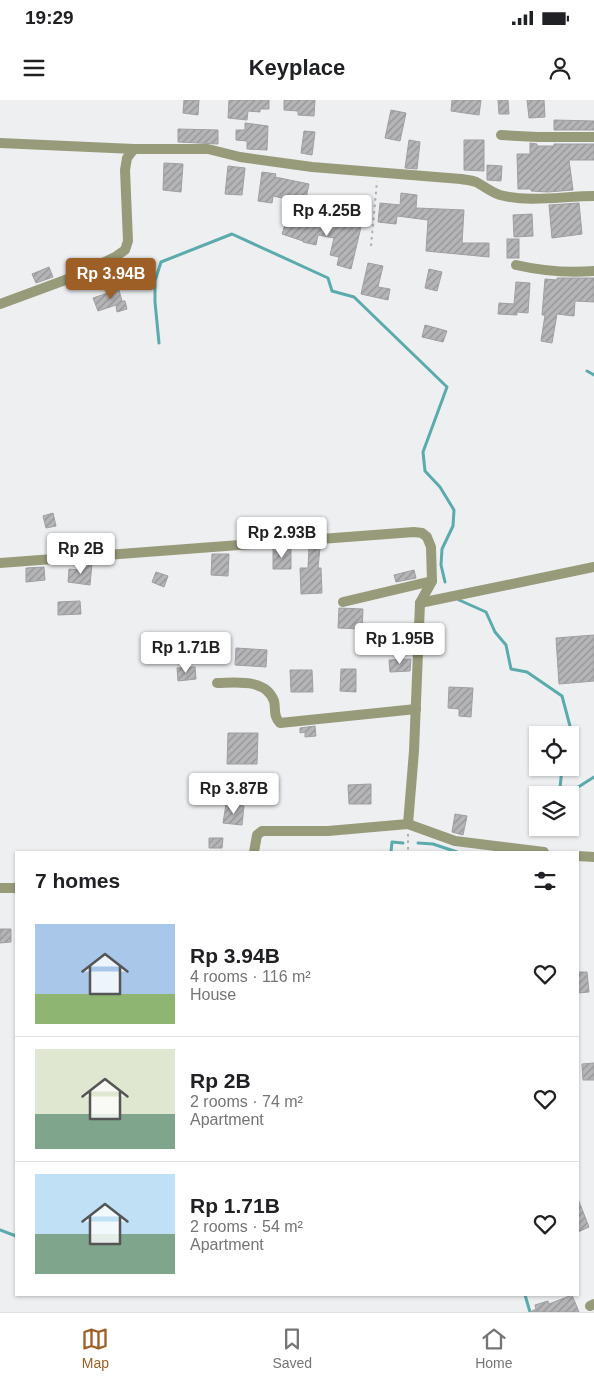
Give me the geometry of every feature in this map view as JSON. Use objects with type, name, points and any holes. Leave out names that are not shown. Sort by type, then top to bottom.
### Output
[{"type":"street","points":[[501,135],[594,137]]},
{"type":"street","points":[[0,143],[134,149],[208,149],[278,163],[461,179],[475,182],[500,195],[515,197],[594,196]]},
{"type":"street","points":[[0,304],[76,276],[125,250],[128,241],[124,187],[125,170],[127,158],[134,149]]},
{"type":"street","points":[[516,265],[542,271],[594,271]]},
{"type":"street","points":[[0,563],[414,532],[422,533],[430,541],[432,547],[432,581],[420,603],[414,759],[408,824]]},
{"type":"street","points":[[420,603],[594,567]]},
{"type":"street","points":[[344,602],[432,581]]},
{"type":"street","points":[[217,683],[257,684],[263,687],[274,700],[276,717],[280,723],[416,709]]},
{"type":"street","points":[[254,851],[257,835],[262,831],[328,831],[408,824],[455,841],[536,851]]},
{"type":"street","points":[[579,856],[594,857]]},
{"type":"street","points":[[0,888],[15,888]]},
{"type":"path","points":[[370,246],[378,172]]},
{"type":"path","points":[[408,824],[408,851]]},
{"type":"building","points":[[184,100],[199,100],[198,115],[183,113]]},
{"type":"building","points":[[229,100],[269,100],[269,109],[260,109],[260,112],[248,111],[247,120],[228,118]]},
{"type":"building","points":[[284,100],[315,100],[314,116],[298,115],[298,111],[284,110]]},
{"type":"building","points":[[452,100],[481,100],[479,115],[451,111]]},
{"type":"building","points":[[498,100],[508,100],[509,114],[499,114]]},
{"type":"building","points":[[527,100],[544,100],[545,117],[529,118]]},
{"type":"building","points":[[391,110],[406,113],[400,141],[385,138]]},
{"type":"building","points":[[554,120],[594,121],[594,130],[554,130]]},
{"type":"building","points":[[245,123],[268,126],[267,150],[247,149],[247,141],[236,140],[236,130],[245,130]]},
{"type":"building","points":[[178,129],[218,130],[218,144],[178,142]]},
{"type":"building","points":[[304,131],[315,132],[312,155],[301,153]]},
{"type":"building","points":[[409,140],[420,142],[417,169],[405,168]]},
{"type":"building","points":[[464,140],[484,140],[484,171],[464,170]]},
{"type":"building","points":[[530,143],[537,144],[537,146],[594,144],[594,160],[569,160],[573,190],[548,192],[518,189],[517,154],[530,154]]},
{"type":"building","points":[[164,163],[183,164],[181,192],[163,190]]},
{"type":"building","points":[[487,165],[502,166],[501,181],[487,180]]},
{"type":"building","points":[[228,166],[245,168],[242,195],[225,194]]},
{"type":"building","points":[[262,172],[276,174],[275,177],[309,184],[305,203],[273,196],[272,203],[258,201]]},
{"type":"building","points":[[401,193],[417,195],[416,208],[464,210],[462,243],[489,243],[489,257],[426,251],[428,220],[397,216],[396,224],[378,222],[380,203],[400,205]]},
{"type":"building","points":[[579,203],[582,234],[552,238],[549,205]]},
{"type":"building","points":[[532,214],[533,236],[514,237],[513,215]]},
{"type":"building","points":[[309,215],[319,217],[319,220],[339,226],[340,223],[361,227],[351,269],[337,265],[339,257],[330,255],[334,238],[318,235],[316,245],[282,234],[287,219],[307,225]]},
{"type":"building","points":[[507,239],[519,239],[519,258],[507,258]]},
{"type":"building","points":[[368,263],[383,266],[378,287],[390,289],[388,300],[361,294]]},
{"type":"building","points":[[49,267],[53,277],[36,283],[32,274]]},
{"type":"building","points":[[429,269],[442,272],[437,291],[425,288]]},
{"type":"building","points":[[557,278],[594,278],[594,302],[575,301],[574,316],[557,314],[552,343],[541,341],[545,315],[542,315],[545,279],[557,280]]},
{"type":"building","points":[[516,282],[530,283],[528,313],[517,312],[517,315],[498,314],[499,303],[514,304]]},
{"type":"building","points":[[117,283],[122,301],[125,301],[127,309],[117,312],[116,305],[98,311],[93,298],[111,292],[109,285]]},
{"type":"building","points":[[425,325],[447,331],[443,342],[422,337]]},
{"type":"building","points":[[53,513],[56,526],[46,528],[43,516]]},
{"type":"building","points":[[309,547],[320,547],[318,568],[321,568],[322,593],[301,594],[300,568],[308,568]]},
{"type":"building","points":[[291,548],[291,569],[273,569],[273,549]]},
{"type":"building","points":[[212,554],[229,554],[228,576],[211,575]]},
{"type":"building","points":[[92,563],[90,585],[68,582],[69,569],[80,570],[81,564]]},
{"type":"building","points":[[44,567],[45,580],[26,582],[26,568]]},
{"type":"building","points":[[414,570],[416,578],[396,582],[394,575]]},
{"type":"building","points":[[156,572],[168,576],[164,587],[152,582]]},
{"type":"building","points":[[80,601],[81,614],[58,615],[58,602]]},
{"type":"building","points":[[339,608],[363,609],[362,629],[338,628]]},
{"type":"building","points":[[594,635],[594,681],[559,684],[556,638]]},
{"type":"building","points":[[236,648],[267,650],[266,667],[235,665]]},
{"type":"building","points":[[411,659],[410,671],[390,672],[389,660]]},
{"type":"building","points":[[195,667],[196,679],[178,681],[177,668]]},
{"type":"building","points":[[341,669],[356,669],[356,692],[340,691]]},
{"type":"building","points":[[290,670],[312,670],[313,692],[291,692]]},
{"type":"building","points":[[449,687],[473,688],[471,717],[459,716],[459,709],[448,708]]},
{"type":"building","points":[[315,726],[316,736],[305,737],[305,732],[300,733],[300,728]]},
{"type":"building","points":[[228,733],[258,733],[257,764],[227,764]]},
{"type":"building","points":[[371,784],[371,804],[349,804],[348,785]]},
{"type":"building","points":[[226,804],[244,806],[242,825],[223,823]]},
{"type":"building","points":[[455,814],[467,816],[463,835],[452,832]]},
{"type":"building","points":[[209,838],[223,838],[222,848],[209,848]]},
{"type":"building","points":[[0,929],[11,929],[11,942],[0,943]]},
{"type":"building","points":[[579,972],[587,972],[589,992],[579,993]]},
{"type":"building","points":[[594,1063],[594,1080],[583,1080],[582,1064]]},
{"type":"building","points":[[579,1202],[589,1227],[579,1232]]},
{"type":"building","points":[[572,1296],[579,1312],[530,1312],[536,1309],[535,1305],[548,1301],[549,1304]]},
{"type":"waterway","points":[[159,343],[155,281],[161,262],[232,234],[328,278],[332,291],[354,297],[447,387],[423,452],[425,471],[440,487],[454,510],[453,526],[442,549],[441,565],[445,582]]},
{"type":"waterway","points":[[587,371],[594,375]]},
{"type":"waterway","points":[[456,597],[486,612],[495,632],[506,645],[511,669],[527,672],[562,696],[570,726]]},
{"type":"waterway","points":[[561,776],[560,788],[572,791],[594,777]]},
{"type":"waterway","points":[[391,851],[392,842],[403,843]]},
{"type":"waterway","points":[[418,843],[433,844],[454,851]]},
{"type":"waterway","points":[[0,1230],[15,1236]]},
{"type":"waterway","points":[[525,1296],[530,1312]]}]
